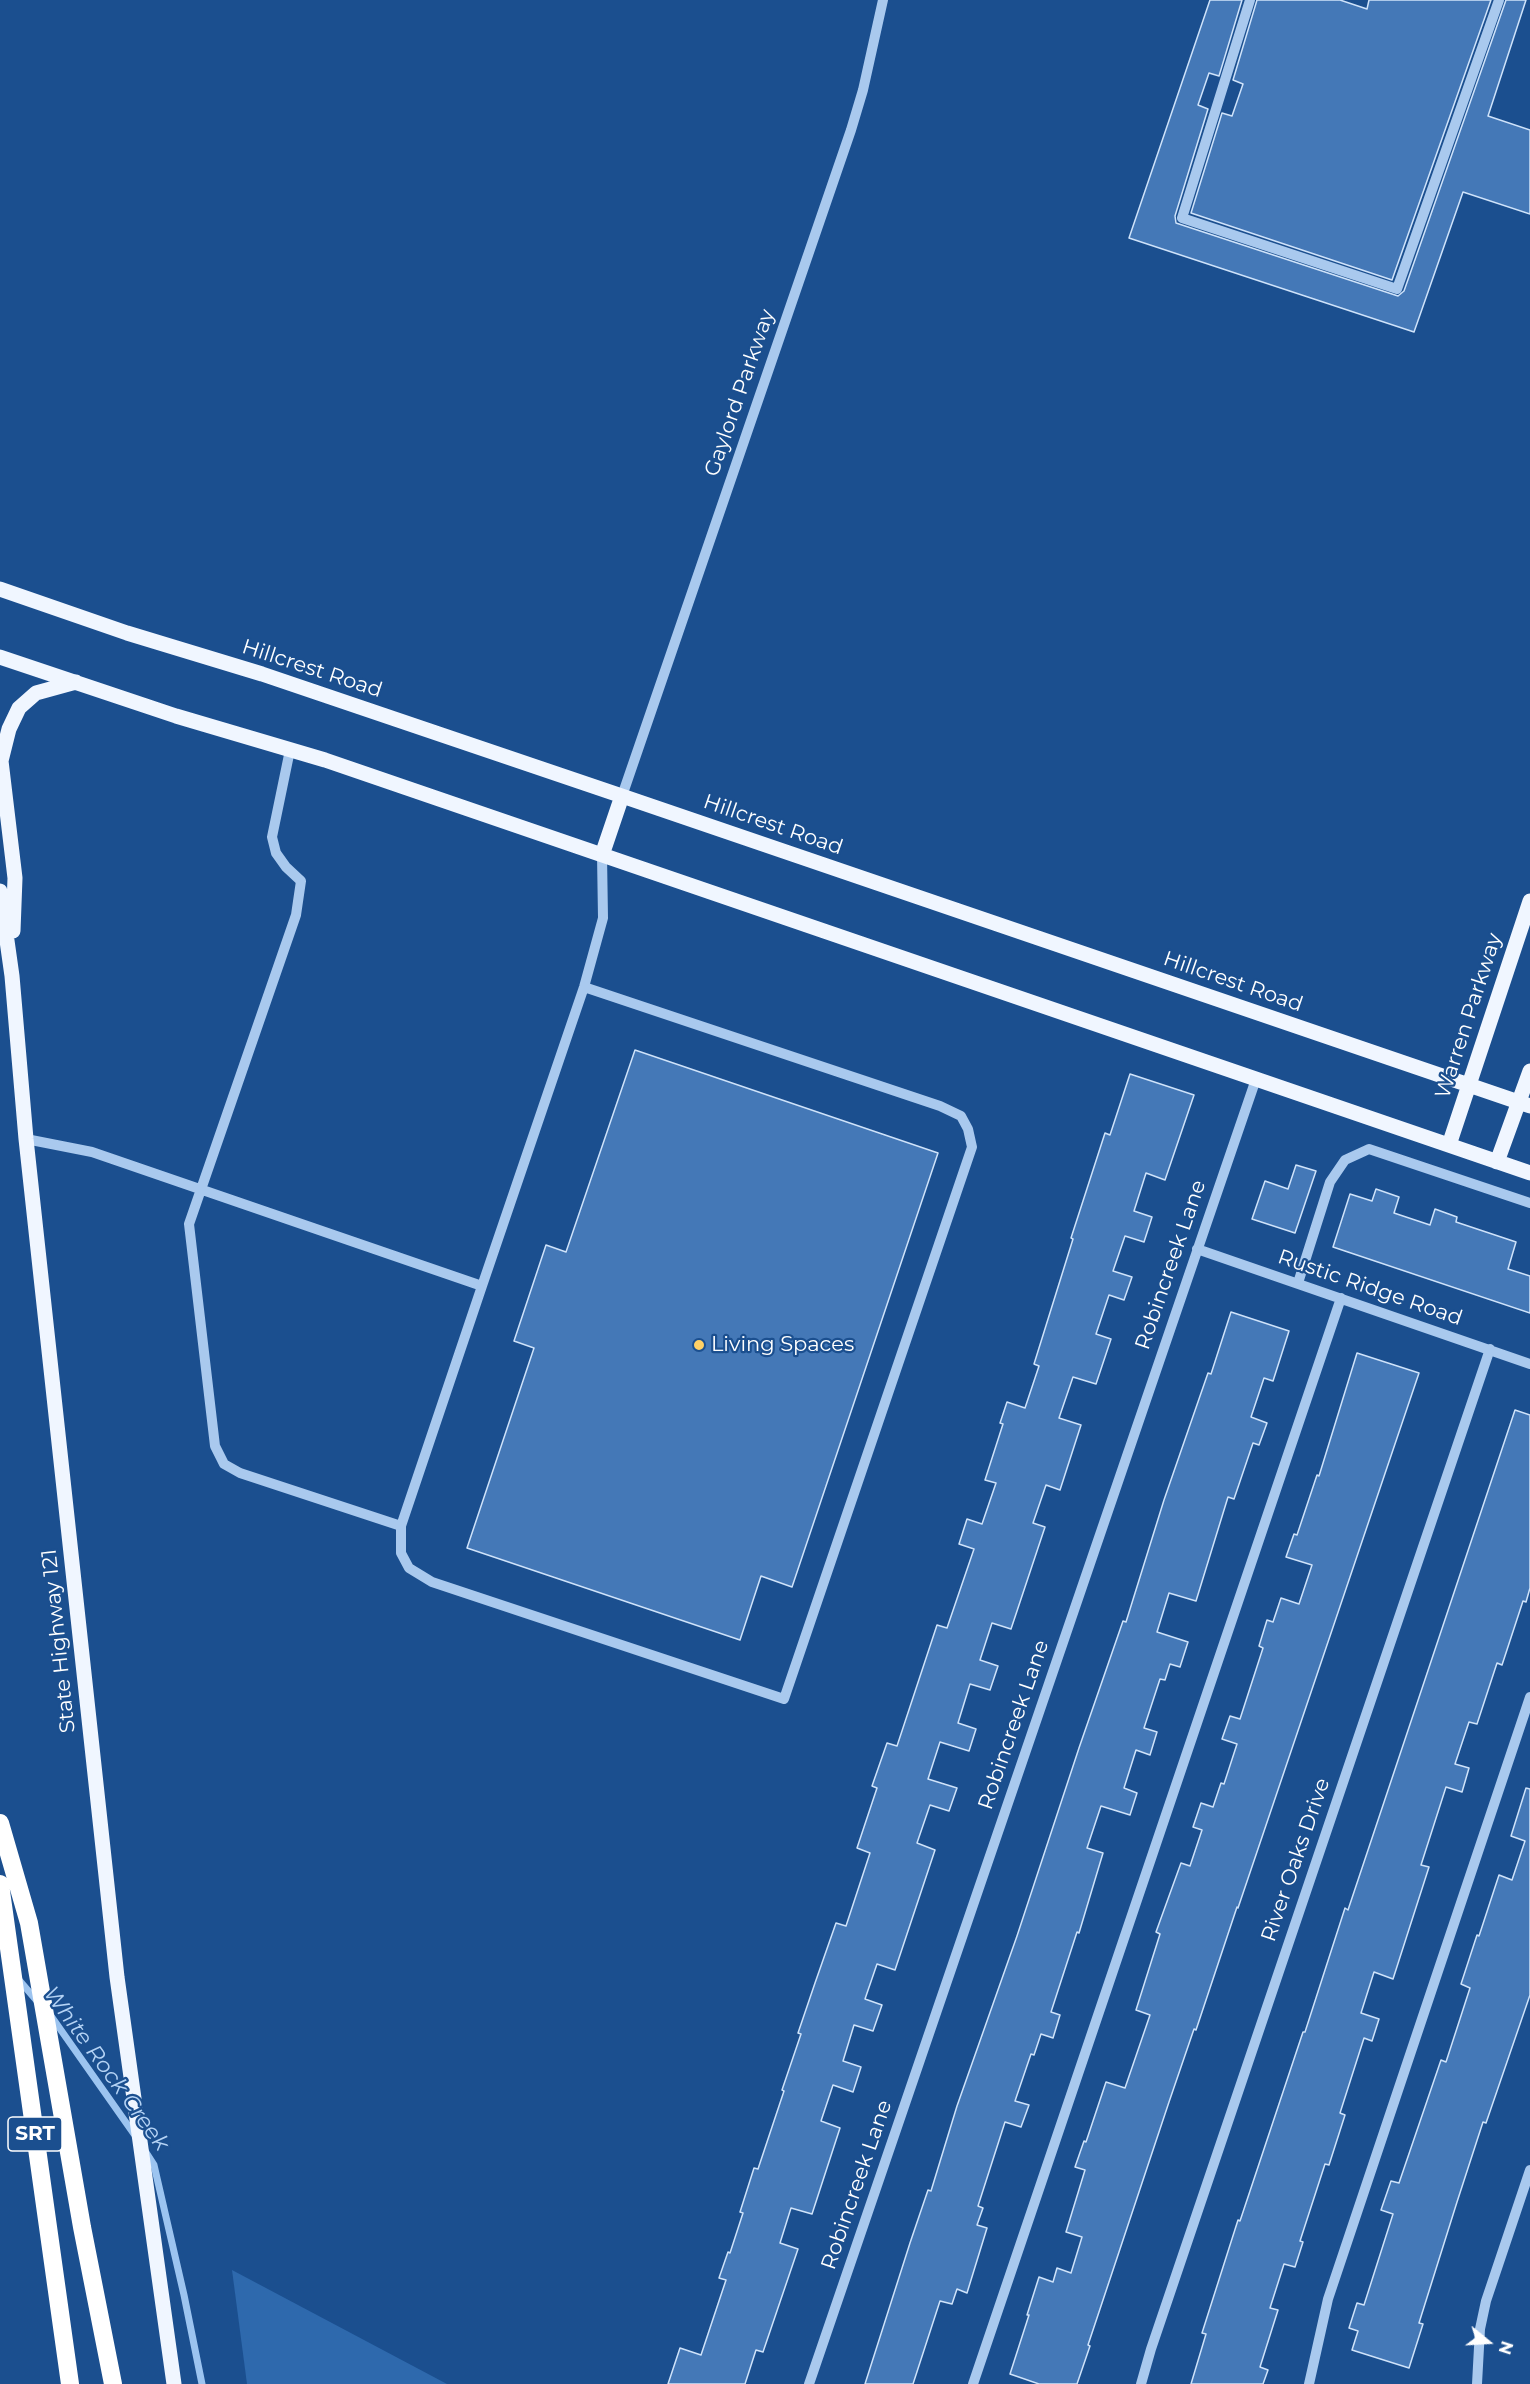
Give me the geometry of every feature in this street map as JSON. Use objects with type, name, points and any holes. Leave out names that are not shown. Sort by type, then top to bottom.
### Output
[{"type":"highway","points":[[0,1823],[29,1923],[112,2384]]},
{"type":"highway","name":"SRT","points":[[0,1884],[70,2384]]},
{"type":"main road","name":"Hillcrest Road","points":[[0,589],[127,633],[262,674],[1525,1104]]},
{"type":"main road","points":[[0,657],[176,716],[290,750],[602,855],[1530,1173]]},
{"type":"main road","points":[[12,976],[15,878],[1,761],[9,729],[19,708],[36,693],[76,682]]},
{"type":"main road","points":[[602,855],[622,796]]},
{"type":"main road","name":"State Highway 121","points":[[0,891],[12,976],[26,1139],[117,1977],[174,2384]]},
{"type":"main road","name":"Warren Parkway","points":[[1449,1146],[1530,901]]},
{"type":"main road","points":[[0,947],[12,976]]},
{"type":"main road","points":[[1497,1162],[1525,1104],[1530,1071]]},
{"type":"street","name":"Gaylord Parkway","points":[[622,796],[851,130],[863,90],[883,0]]},
{"type":"street","points":[[1250,0],[1182,218],[1397,290],[1499,0]]},
{"type":"street","points":[[290,750],[272,837],[276,853],[286,867],[301,881],[296,915],[189,1224],[215,1446],[224,1464],[240,1473],[401,1526]]},
{"type":"street","points":[[584,987],[940,1106],[961,1116],[968,1129],[972,1147],[784,1699],[432,1582],[409,1568],[401,1553],[401,1526],[584,987],[603,918],[602,855]]},
{"type":"street","name":"Robincreek Lane","points":[[809,2384],[1256,1079]]},
{"type":"street","points":[[26,1139],[92,1152],[482,1286]]},
{"type":"street","points":[[1298,1284],[1330,1182],[1345,1160],[1369,1149],[1530,1203]]},
{"type":"street","name":"Rustic Ridge Road","points":[[1197,1249],[1530,1364]]},
{"type":"street","points":[[974,2384],[1341,1298]]},
{"type":"street","name":"River Oaks Drive","points":[[1141,2384],[1490,1349]]},
{"type":"street","points":[[1310,2384],[1328,2299],[1530,1697]]},
{"type":"street","points":[[1477,2384],[1480,2329],[1486,2301],[1530,2170]]},
{"type":"shaded area","points":[[232,2270],[447,2384],[247,2384]]},
{"type":"building","points":[[1210,0],[1242,0],[1219,76],[1209,73],[1198,105],[1208,109],[1175,216],[1176,223],[1398,296],[1404,291],[1506,0],[1526,0],[1488,116],[1530,130],[1530,214],[1463,192],[1414,332],[1129,238]]},
{"type":"building","points":[[1257,0],[1340,0],[1367,9],[1369,0],[1491,0],[1392,280],[1191,213],[1222,113],[1232,116],[1243,84],[1233,80]]},
{"type":"building","name":"Living Spaces","points":[[635,1050],[938,1153],[792,1587],[761,1576],[740,1640],[467,1548],[534,1348],[514,1341],[546,1245],[566,1252]]},
{"type":"building","points":[[1130,1074],[1194,1095],[1165,1180],[1146,1173],[1134,1211],[1152,1217],[1144,1242],[1125,1236],[1113,1271],[1132,1277],[1124,1300],[1109,1295],[1096,1334],[1111,1339],[1096,1384],[1073,1377],[1059,1418],[1081,1425],[1060,1490],[1046,1485],[1033,1523],[1045,1527],[1011,1629],[992,1623],[980,1660],[998,1666],[990,1690],[970,1684],[958,1723],[976,1729],[969,1751],[940,1742],[928,1779],[957,1788],[949,1811],[930,1805],[917,1843],[935,1850],[895,1970],[877,1964],[865,1999],[882,2005],[873,2031],[854,2025],[843,2061],[861,2067],[853,2092],[833,2085],[821,2121],[840,2128],[812,2214],[791,2208],[780,2243],[798,2249],[763,2352],[756,2350],[745,2384],[668,2384],[680,2348],[701,2355],[726,2280],[719,2278],[743,2213],[740,2212],[754,2168],[758,2169],[784,2091],[782,2090],[801,2034],[798,2033],[836,1923],[846,1926],[870,1853],[857,1848],[877,1788],[872,1786],[887,1743],[897,1746],[937,1625],[947,1628],[974,1549],[959,1544],[967,1519],[982,1524],[996,1483],[985,1480],[1003,1424],[1000,1423],[1007,1402],[1025,1408],[1039,1366],[1034,1364],[1073,1239],[1071,1238],[1105,1133],[1110,1135]]},
{"type":"building","points":[[1296,1165],[1316,1171],[1295,1233],[1252,1219],[1265,1181],[1288,1189]]},
{"type":"building","points":[[1376,1189],[1399,1197],[1394,1213],[1430,1225],[1435,1209],[1457,1217],[1456,1222],[1516,1242],[1508,1269],[1530,1276],[1530,1313],[1333,1247],[1350,1194],[1372,1201]]},
{"type":"building","points":[[1231,1312],[1289,1331],[1273,1381],[1264,1378],[1251,1417],[1267,1423],[1259,1445],[1253,1443],[1234,1499],[1228,1497],[1196,1601],[1169,1593],[1157,1632],[1188,1642],[1180,1667],[1170,1664],[1165,1680],[1160,1679],[1144,1728],[1157,1732],[1150,1755],[1136,1750],[1124,1788],[1137,1793],[1130,1815],[1101,1806],[1087,1848],[1103,1853],[1079,1933],[1077,1932],[1051,2012],[1060,2015],[1053,2038],[1041,2034],[1034,2055],[1031,2054],[1015,2101],[1029,2105],[1021,2127],[1005,2122],[978,2206],[983,2208],[977,2225],[987,2228],[967,2293],[957,2289],[952,2304],[940,2301],[913,2384],[865,2384],[928,2190],[931,2191],[957,2106],[1017,1936],[1079,1748],[1123,1621],[1126,1622],[1164,1500],[1208,1373],[1211,1374]]},
{"type":"building","points":[[1357,1353],[1419,1373],[1238,1908],[1169,2102],[1077,2384],[1039,2384],[1010,2374],[1029,2315],[1027,2315],[1039,2277],[1053,2282],[1057,2268],[1071,2273],[1082,2237],[1066,2232],[1085,2170],[1075,2167],[1106,2082],[1125,2088],[1150,2015],[1136,2010],[1160,1934],[1156,1932],[1181,1863],[1190,1866],[1202,1830],[1193,1827],[1201,1803],[1213,1807],[1221,1783],[1224,1784],[1237,1744],[1222,1739],[1230,1716],[1240,1719],[1263,1648],[1259,1646],[1267,1620],[1273,1622],[1281,1598],[1299,1604],[1312,1565],[1286,1557],[1294,1534],[1297,1535],[1317,1475],[1319,1476]]},
{"type":"building","points":[[1515,1410],[1530,1415],[1530,1588],[1526,1602],[1523,1601],[1502,1665],[1497,1663],[1477,1724],[1469,1722],[1455,1764],[1469,1768],[1462,1792],[1446,1787],[1421,1865],[1429,1867],[1393,1979],[1374,1972],[1361,2013],[1379,2019],[1372,2041],[1364,2038],[1340,2113],[1345,2115],[1329,2165],[1325,2164],[1300,2241],[1303,2242],[1295,2267],[1284,2264],[1270,2308],[1278,2310],[1260,2367],[1268,2370],[1263,2384],[1191,2384],[1206,2334],[1202,2333],[1238,2220],[1240,2221],[1303,2032],[1305,2032],[1345,1908],[1348,1910]]},
{"type":"building","points":[[1526,1788],[1530,1789],[1530,1995],[1486,2123],[1483,2122],[1457,2202],[1419,2323],[1423,2324],[1409,2368],[1352,2350],[1358,2331],[1349,2328],[1357,2303],[1364,2305],[1393,2214],[1381,2210],[1391,2181],[1399,2183],[1441,2060],[1446,2062],[1470,1988],[1461,1984],[1477,1935],[1479,1936],[1499,1875],[1512,1880],[1525,1841],[1511,1836]]},
{"type":"waterway","name":"White Rock Creek","points":[[19,1980],[37,2001]]},
{"type":"waterway","name":"White Rock Creek","points":[[51,2016],[134,2134]]},
{"type":"waterway","name":"White Rock Creek","points":[[145,2151],[154,2165],[202,2384]]},
{"type":"place","name":"Living Spaces","points":[[699,1345]]}]
